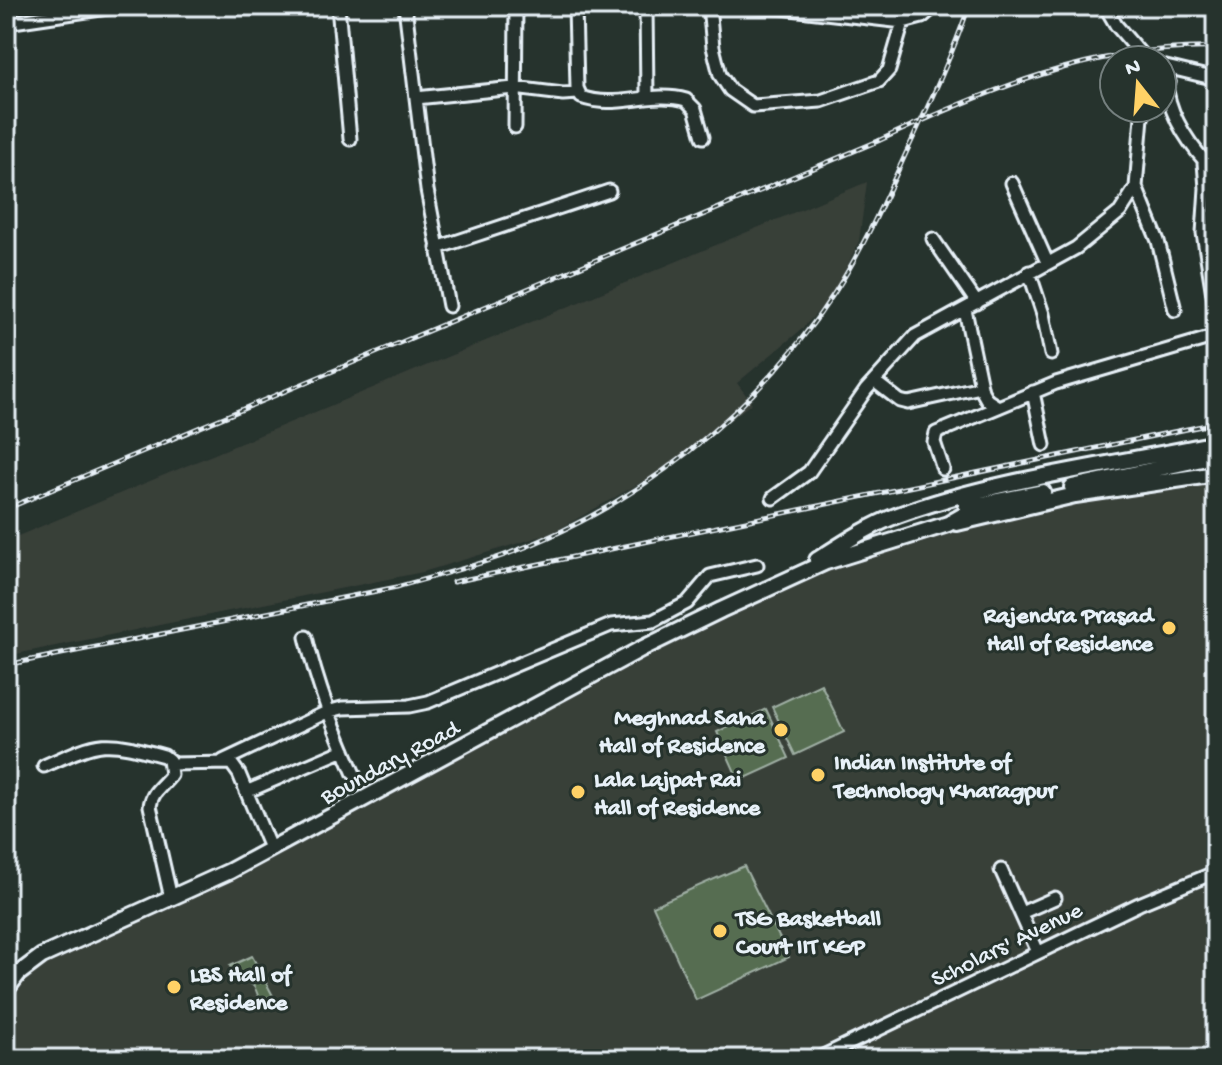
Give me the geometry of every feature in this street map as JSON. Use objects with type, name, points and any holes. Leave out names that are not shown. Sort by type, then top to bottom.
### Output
[{"type":"main road","name":"Boundary Road","points":[[797,574],[854,537],[896,516],[954,499],[1216,443]]},
{"type":"main road","points":[[954,499],[976,505],[1216,456]]},
{"type":"main road","points":[[948,524],[1075,495],[1216,474]]},
{"type":"main road","points":[[948,524],[976,505]]},
{"type":"main road","points":[[896,516],[903,540]]},
{"type":"main road","name":"Boundary Road","points":[[6,990],[18,974],[42,956],[230,871],[641,649],[826,562],[948,524]]},
{"type":"street","points":[[6,40],[7,23],[121,6]]},
{"type":"street","points":[[338,6],[350,139]]},
{"type":"street","points":[[405,6],[427,190],[449,306]]},
{"type":"street","points":[[515,127],[516,6]]},
{"type":"street","points":[[575,6],[578,93]]},
{"type":"street","points":[[646,6],[647,97]]},
{"type":"street","points":[[709,6],[713,47],[720,75],[730,90],[753,106],[821,101],[879,81],[889,70],[903,22]]},
{"type":"street","points":[[738,6],[903,22],[922,17],[935,6]]},
{"type":"street","points":[[1105,6],[1132,44]]},
{"type":"street","points":[[1178,70],[1216,79]]},
{"type":"street","points":[[416,98],[514,88],[578,93],[588,99],[613,102],[647,97],[679,98],[692,104],[703,137]]},
{"type":"street","points":[[1178,123],[1204,163],[1216,173]]},
{"type":"street","points":[[1141,124],[1136,187],[1158,241],[1175,310]]},
{"type":"street","points":[[1204,163],[1203,233],[1216,313]]},
{"type":"street","points":[[1012,183],[1047,262]]},
{"type":"street","points":[[773,498],[809,472],[852,408],[915,336],[1076,248],[1120,212],[1136,187]]},
{"type":"street","points":[[437,248],[609,191]]},
{"type":"street","points":[[933,239],[977,303]]},
{"type":"street","points":[[1029,272],[1043,314],[1051,354]]},
{"type":"street","points":[[965,310],[981,387],[987,400],[998,407]]},
{"type":"street","points":[[943,469],[934,442],[936,433],[1033,392],[1216,336]]},
{"type":"street","points":[[874,381],[900,401],[908,403],[981,387]]},
{"type":"street","points":[[1033,392],[1044,445]]},
{"type":"street","points":[[171,764],[223,761],[327,712],[342,708],[409,706],[428,702],[611,625],[653,621],[687,603],[710,576],[757,565]]},
{"type":"street","points":[[306,637],[313,673],[354,774]]},
{"type":"street","points":[[44,766],[99,743],[121,744],[164,756],[171,764],[171,775],[157,789],[150,806],[171,898]]},
{"type":"street","points":[[246,792],[344,750]]},
{"type":"street","points":[[223,761],[235,767],[270,848]]},
{"type":"street","points":[[1001,870],[1038,952]]},
{"type":"street","name":"Scholars' Avenue","points":[[817,1059],[1139,904],[1216,872]]},
{"type":"street","points":[[1021,913],[1055,898]]},
{"type":"shaded area","points":[[867,182],[859,241],[834,294],[802,329],[737,383],[752,403],[672,465],[552,533],[423,572],[6,656],[6,541]]},
{"type":"shaded area","name":"Indian Institute of Technology Kharagpur","points":[[1216,478],[1216,1059],[6,1059],[6,1000],[24,976],[47,960],[105,936],[374,800],[650,649],[793,587],[796,580],[836,563],[1030,509]]},
{"type":"green space","points":[[821,684],[844,732],[795,755],[772,707]]},
{"type":"green space","points":[[766,709],[789,758],[739,781],[717,732]]},
{"type":"green space","name":"TSG Basketball Court IIT KGP","points":[[744,866],[789,957],[696,1000],[653,906]]},
{"type":"green space","points":[[252,956],[273,996],[259,1000],[252,985],[236,979],[230,966]]},
{"type":"railway","points":[[6,665],[397,587],[450,572],[552,536],[646,483],[690,451],[769,377],[804,336],[835,292],[882,205],[940,80],[969,6]]},
{"type":"railway","points":[[6,509],[1001,88],[1042,74],[1127,54],[1216,48]]},
{"type":"railway","points":[[453,582],[1216,423]]},
{"type":"place","name":"Rajendra Prasad Hall of Residence","points":[[1169,628]]},
{"type":"place","name":"Meghnad Saha Hall of Residence","points":[[781,730]]},
{"type":"place","name":"Indian Institute of Technology Kharagpur","points":[[818,775]]},
{"type":"place","name":"Lala Lajpat Rai Hall of Residence","points":[[578,792]]},
{"type":"place","name":"TSG Basketball Court IIT KGP","points":[[720,931]]},
{"type":"place","name":"LBS Hall of Residence","points":[[174,987]]}]
